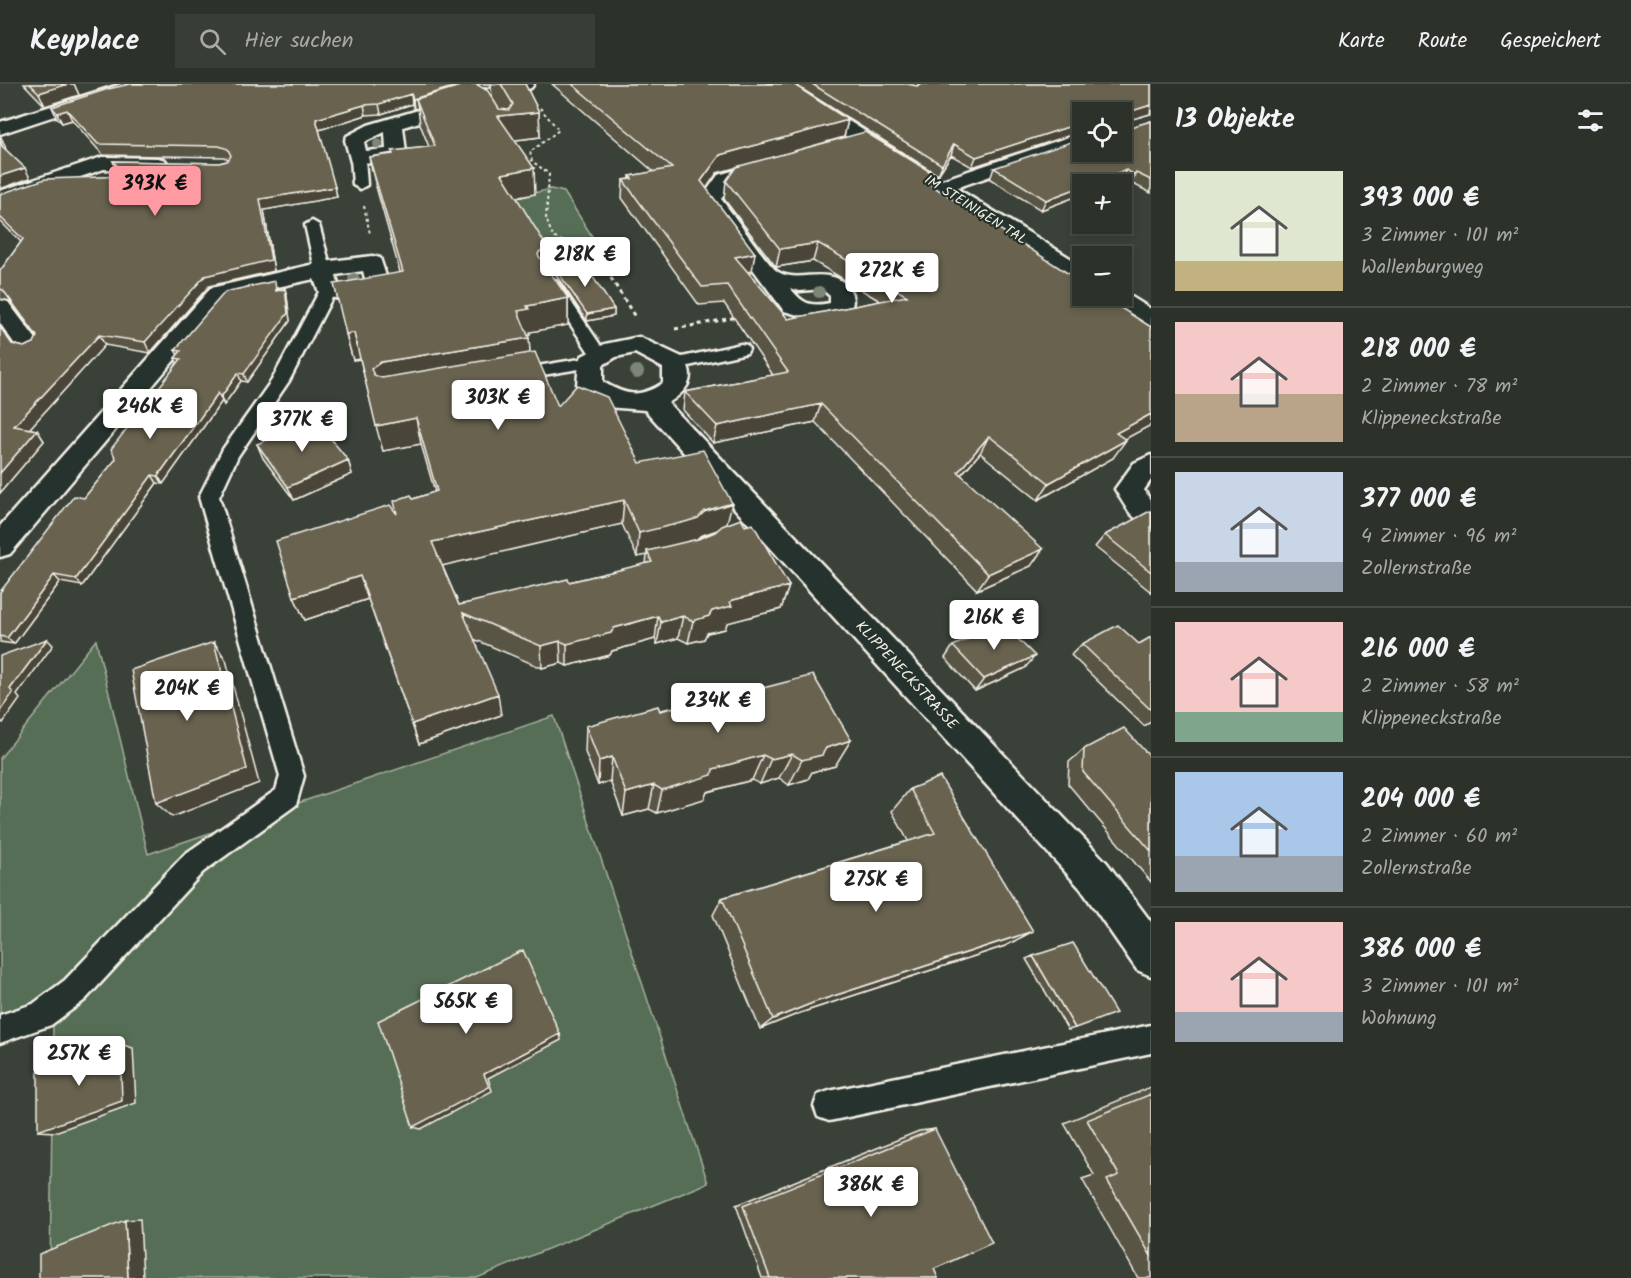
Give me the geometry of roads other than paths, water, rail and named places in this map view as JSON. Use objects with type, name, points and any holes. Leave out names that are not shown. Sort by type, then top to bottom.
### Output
[{"type":"street","points":[[0,128],[103,88],[144,84]]},
{"type":"street","name":"IM STEINIGEN TAL","points":[[778,84],[1072,269]]},
{"type":"street","points":[[393,124],[396,153],[358,158],[354,140],[375,129],[393,124],[483,104],[518,86]]},
{"type":"street","points":[[842,147],[864,140]]},
{"type":"street","points":[[940,187],[1072,142]]},
{"type":"street","points":[[768,276],[800,284],[827,282],[842,294],[841,307],[816,313],[792,306],[768,276],[711,199],[725,179],[787,162]]},
{"type":"street","points":[[0,198],[102,163],[179,164]]},
{"type":"street","points":[[0,546],[219,293],[261,281],[326,280],[372,263]]},
{"type":"street","points":[[1130,306],[1151,319]]},
{"type":"street","points":[[0,307],[30,348]]},
{"type":"street","points":[[643,340],[675,364],[676,386],[652,402],[615,402],[590,384],[595,358],[616,347],[643,340]]},
{"type":"street","name":"KLIPPENECKSTRASSE","points":[[652,402],[756,527],[1094,876],[1151,956]]},
{"type":"street","points":[[1148,468],[1129,489],[1141,509],[1151,516]]},
{"type":"lane","points":[[358,158],[360,185]]},
{"type":"lane","points":[[0,1029],[41,1015],[75,990],[194,863],[287,797],[292,776],[209,497],[230,454],[280,381],[326,280],[312,225]]},
{"type":"lane","points":[[501,377],[595,358],[549,280]]},
{"type":"lane","points":[[675,364],[741,349]]},
{"type":"lane","points":[[829,1106],[1151,1039]]}]
